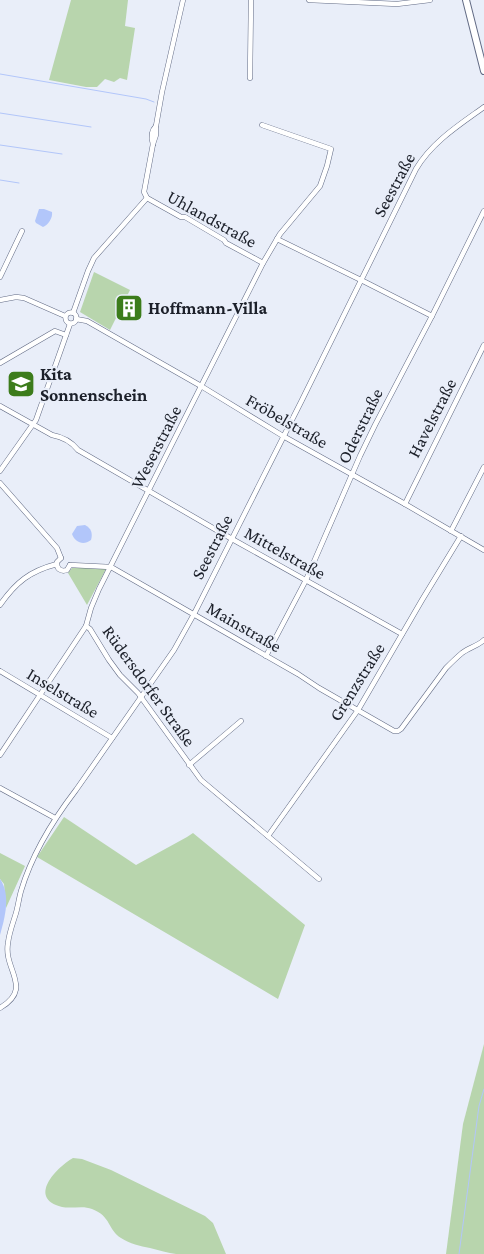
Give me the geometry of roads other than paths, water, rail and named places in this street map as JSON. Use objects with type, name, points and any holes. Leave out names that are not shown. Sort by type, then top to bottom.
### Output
[{"type":"main road","points":[[466,0],[484,71]]},
{"type":"street","points":[[73,313],[94,258],[147,198],[144,192],[156,135],[162,92],[183,0]]},
{"type":"street","points":[[250,78],[251,0]]},
{"type":"street","points":[[309,0],[397,4],[430,0]]},
{"type":"street","name":"Seestraße","points":[[0,1008],[9,1003],[16,992],[16,980],[7,947],[21,889],[43,840],[55,818],[174,650],[232,539],[421,160],[442,138],[484,107]]},
{"type":"street","name":"Weserstraße","points":[[0,755],[86,626],[91,608],[111,566],[263,263],[276,239],[320,186],[326,172],[330,149],[262,125]]},
{"type":"street","name":"Uhlandstraße","points":[[147,198],[181,217],[185,217],[226,243],[263,263]]},
{"type":"street","name":"Oderstraße","points":[[266,656],[306,580],[375,425],[484,211]]},
{"type":"street","points":[[0,277],[22,231]]},
{"type":"street","points":[[276,239],[432,316]]},
{"type":"street","points":[[0,300],[16,297],[24,298],[65,316],[66,321],[70,324]]},
{"type":"street","points":[[65,316],[69,312],[73,313]]},
{"type":"street","points":[[0,471],[34,425],[70,324],[76,319],[73,313]]},
{"type":"street","name":"Fröbelstraße","points":[[76,319],[87,321],[201,386],[283,436],[484,550]]},
{"type":"street","points":[[0,363],[55,331],[66,335]]},
{"type":"street","name":"Havelstraße","points":[[405,504],[484,345]]},
{"type":"street","name":"Mittelstraße","points":[[0,406],[52,435],[61,437],[73,444],[78,450],[232,539],[402,634]]},
{"type":"street","points":[[451,531],[484,467]]},
{"type":"street","points":[[0,483],[70,565],[67,570],[63,571],[58,568],[57,564]]},
{"type":"street","name":"Grenzstraße","points":[[268,836],[358,710],[461,536]]},
{"type":"street","points":[[0,604],[19,581],[57,564],[58,560],[65,558]]},
{"type":"street","name":"Mainstraße","points":[[70,565],[111,566],[394,731],[401,729],[446,668],[454,660],[468,650],[478,646],[484,640]]},
{"type":"street","name":"Rüdersdorfer Straße","points":[[86,626],[90,629],[120,675],[141,697],[201,780],[319,879]]},
{"type":"street","name":"Inselstraße","points":[[0,671],[112,738]]},
{"type":"street","name":"Rüdersdorfer Straße","points":[[189,765],[241,721]]},
{"type":"street","points":[[0,788],[55,818]]},
{"type":"water","points":[[39,209],[52,212],[50,221],[43,227],[35,221]]},
{"type":"water","points":[[85,525],[89,528],[92,535],[91,540],[85,543],[75,539],[72,534],[77,526]]},
{"type":"water","points":[[0,879],[6,899],[0,935]]},
{"type":"waterway","points":[[0,74],[146,99],[154,102]]},
{"type":"waterway","points":[[0,113],[91,127]]},
{"type":"waterway","points":[[0,145],[62,154]]},
{"type":"waterway","points":[[0,180],[19,183]]},
{"type":"waterway","points":[[459,1254],[479,1106],[484,1089]]},
{"type":"place","name":"Hoffmann-Villa","points":[[129,308]]},
{"type":"place","name":"Kita Sonnenschein","points":[[21,384]]}]
